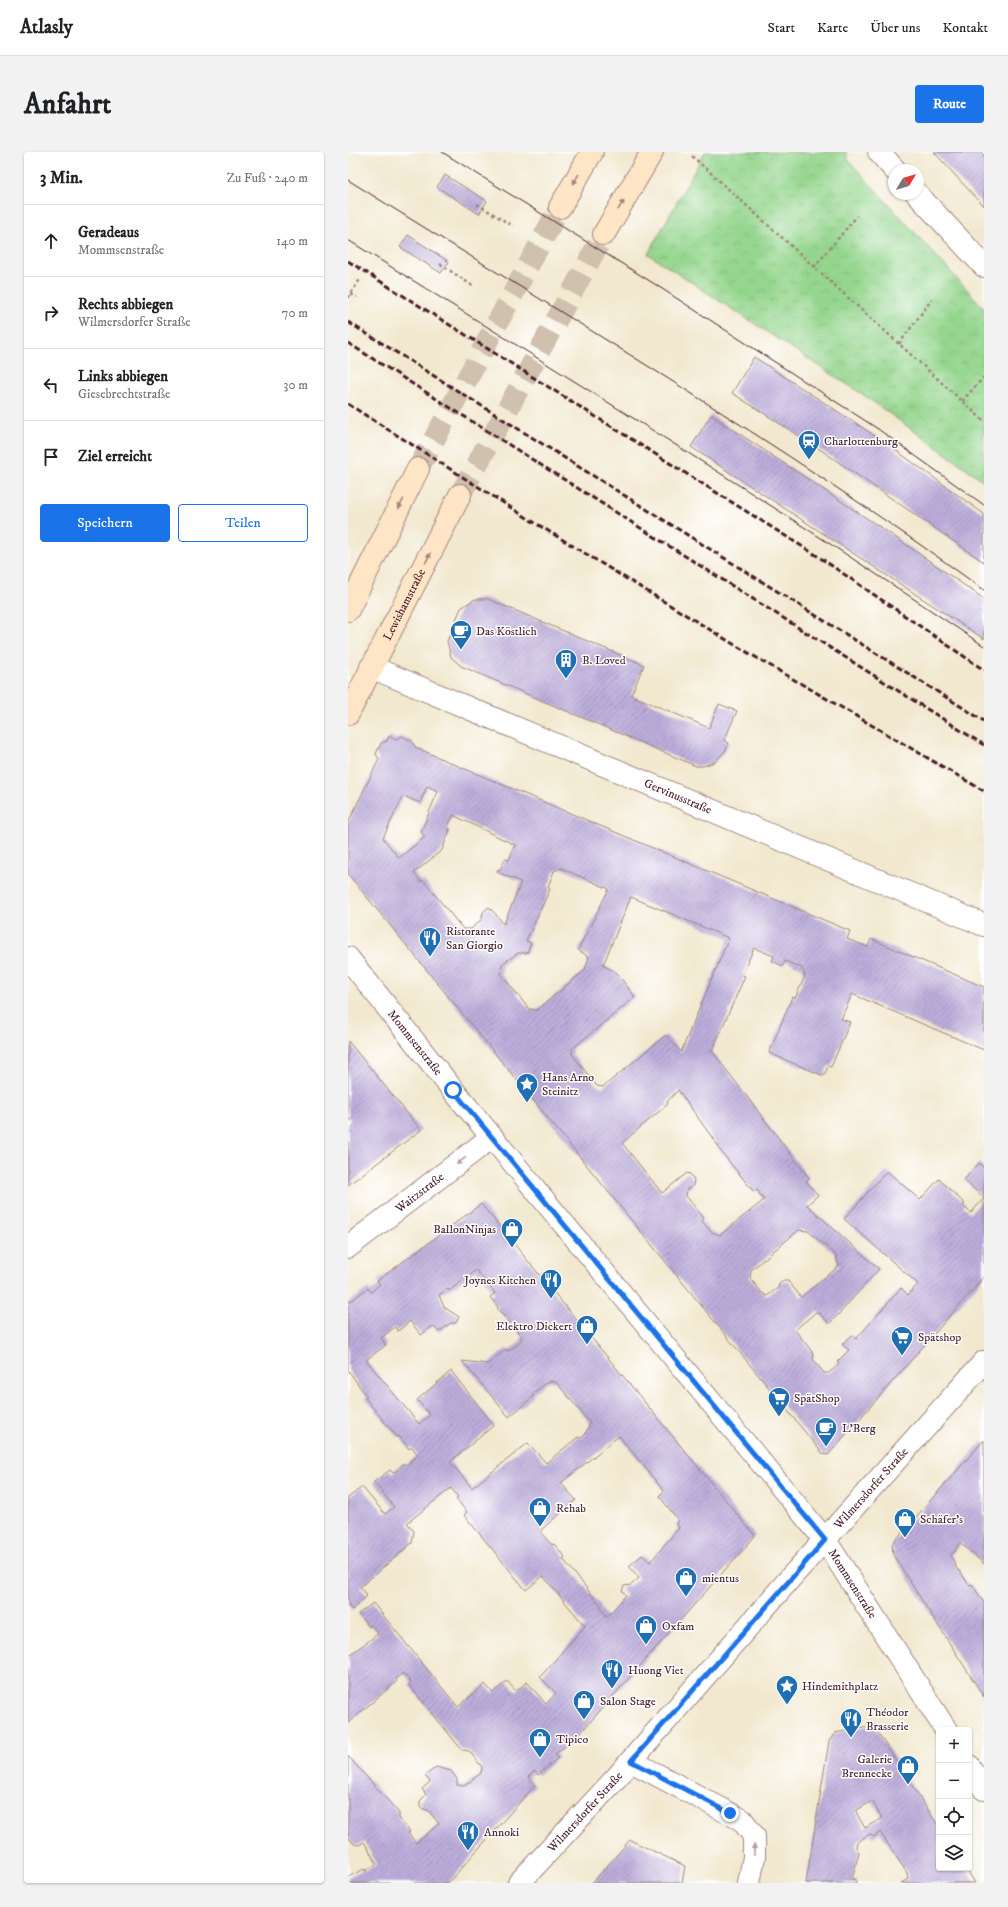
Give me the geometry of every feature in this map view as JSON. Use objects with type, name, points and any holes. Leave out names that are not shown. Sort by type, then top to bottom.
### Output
[{"type":"main road","points":[[560,207],[592,152]]},
{"type":"main road","points":[[604,234],[652,152]]},
{"type":"main road","points":[[348,610],[418,469]]},
{"type":"main road","name":"Lewishamstraße","points":[[348,714],[460,495]]},
{"type":"street","points":[[879,152],[890,164]]},
{"type":"street","points":[[923,200],[984,266]]},
{"type":"street","name":"Gervinusstraße","points":[[371,667],[984,925]]},
{"type":"street","name":"Mommsenstraße","points":[[350,957],[492,1137],[825,1540],[944,1727]]},
{"type":"street","name":"Waitzstraße","points":[[348,1248],[492,1137]]},
{"type":"street","name":"Wilmersdorfer Straße","points":[[519,1883],[631,1761],[984,1362]]},
{"type":"street","points":[[631,1761],[742,1820],[754,1836],[754,1856],[749,1883]]},
{"type":"street","points":[[972,1771],[984,1789]]},
{"type":"path","points":[[692,156],[984,421]]},
{"type":"path","points":[[477,204],[513,226]]},
{"type":"path","points":[[814,267],[857,216]]},
{"type":"path","points":[[440,264],[473,286]]},
{"type":"path","points":[[348,298],[361,278]]},
{"type":"path","points":[[351,294],[357,297]]},
{"type":"path","points":[[899,344],[932,299]]},
{"type":"path","points":[[962,401],[984,377]]},
{"type":"green space","points":[[705,152],[846,152],[848,160],[984,308],[984,481],[862,394],[648,254]]},
{"type":"building","points":[[934,152],[984,152],[984,206],[965,186]]},
{"type":"building","points":[[445,175],[487,201],[479,214],[437,187]]},
{"type":"building","points":[[408,235],[449,262],[441,273],[400,247]]},
{"type":"building","points":[[754,357],[883,441],[984,514],[984,562],[818,448],[732,393]]},
{"type":"building","points":[[711,415],[895,537],[984,599],[984,639],[691,447]]},
{"type":"building","name":"B. Loved","points":[[475,599],[488,599],[644,665],[631,695],[709,728],[719,704],[737,711],[724,741],[729,743],[725,751],[715,762],[703,766],[696,766],[461,666],[451,657],[447,641],[461,608]]},
{"type":"building","points":[[389,736],[396,739],[402,736],[412,741],[415,747],[451,763],[850,931],[847,939],[868,947],[871,939],[984,987],[984,1050],[852,994],[841,1019],[850,1022],[831,1067],[828,1066],[824,1076],[769,1053],[792,997],[795,998],[805,976],[802,968],[785,961],[783,966],[772,961],[774,956],[754,948],[742,975],[745,976],[712,1051],[809,1178],[806,1181],[818,1195],[807,1205],[879,1269],[829,1324],[819,1313],[816,1312],[795,1330],[814,1354],[813,1359],[824,1373],[829,1373],[839,1364],[837,1362],[849,1350],[842,1344],[852,1335],[856,1339],[901,1288],[908,1295],[918,1284],[844,1219],[887,1171],[920,1200],[939,1179],[965,1204],[963,1206],[971,1213],[984,1198],[984,1277],[828,1455],[823,1454],[348,874],[348,823],[379,759],[376,754],[381,743],[387,741]],"holes":[[[427,786],[438,791],[421,832],[425,837],[399,858],[383,838],[403,796],[420,803]],[[453,815],[515,845],[509,860],[505,859],[500,870],[498,869],[497,872],[521,882],[504,924],[489,907],[483,912],[482,919],[471,929],[463,929],[423,880],[421,882],[414,873],[442,850],[450,830],[447,829]],[[561,868],[609,889],[578,950],[589,957],[585,970],[537,1010],[529,1009],[501,974],[502,964],[518,953],[527,953],[531,943],[526,941],[550,889],[548,887],[554,871]],[[631,897],[729,938],[681,1052],[666,1035],[603,1087],[597,1086],[572,1054],[572,1049],[635,997],[617,973],[603,965]],[[678,1090],[719,1147],[718,1148],[754,1192],[757,1190],[764,1200],[720,1235],[711,1232],[701,1220],[704,1218],[686,1196],[687,1189],[693,1186],[694,1180],[690,1174],[687,1173],[662,1193],[622,1143],[668,1104],[667,1102]],[[799,1230],[808,1231],[835,1254],[839,1266],[801,1297],[788,1281],[783,1281],[778,1285],[779,1287],[767,1296],[762,1293],[750,1278],[751,1270]]]},
{"type":"building","points":[[348,1041],[421,1130],[348,1185],[348,1123],[351,1120],[348,1117]]},
{"type":"building","points":[[979,1163],[984,1168],[984,1198],[964,1180]]},
{"type":"building","points":[[481,1204],[755,1536],[575,1739],[555,1754],[559,1757],[538,1775],[535,1771],[528,1777],[535,1785],[448,1883],[348,1883],[348,1877],[364,1869],[365,1871],[377,1864],[364,1842],[359,1845],[354,1844],[349,1838],[348,1839],[348,1756],[399,1813],[399,1818],[410,1832],[408,1833],[416,1843],[439,1824],[428,1810],[423,1809],[420,1806],[420,1801],[426,1795],[422,1789],[430,1782],[425,1776],[436,1767],[451,1771],[457,1779],[457,1785],[464,1786],[481,1773],[482,1767],[469,1751],[462,1750],[409,1685],[411,1682],[403,1673],[396,1679],[397,1681],[348,1723],[348,1656],[378,1634],[371,1625],[369,1627],[358,1614],[373,1603],[458,1707],[485,1684],[493,1693],[507,1681],[516,1691],[527,1682],[546,1704],[556,1693],[540,1677],[585,1626],[543,1576],[526,1590],[464,1515],[467,1512],[456,1499],[458,1497],[451,1488],[407,1523],[414,1531],[412,1543],[360,1587],[367,1596],[352,1610],[348,1605],[348,1498],[362,1487],[385,1514],[394,1507],[374,1482],[390,1470],[393,1473],[404,1463],[406,1465],[418,1455],[412,1447],[409,1449],[399,1436],[397,1437],[365,1398],[367,1397],[348,1370],[348,1303],[368,1288],[371,1292],[380,1284],[377,1281]],"holes":[[[476,1270],[495,1293],[490,1297],[498,1307],[497,1308],[522,1337],[519,1343],[508,1351],[506,1349],[488,1364],[462,1361],[509,1417],[534,1396],[532,1394],[549,1381],[556,1382],[590,1423],[585,1435],[581,1438],[578,1437],[546,1463],[528,1443],[472,1488],[450,1462],[494,1425],[451,1371],[417,1400],[430,1415],[419,1424],[366,1360],[386,1345],[381,1338],[395,1327],[398,1331],[410,1321],[421,1335],[433,1326],[439,1332],[451,1323],[456,1323],[459,1317],[444,1307],[439,1295],[448,1289],[449,1291]],[[619,1436],[664,1491],[659,1496],[679,1521],[676,1523],[679,1528],[650,1562],[642,1555],[629,1566],[639,1578],[631,1585],[624,1586],[622,1591],[626,1595],[607,1617],[600,1607],[601,1606],[563,1559],[565,1557],[554,1544],[552,1545],[542,1534],[542,1529],[576,1500],[561,1483]]]},
{"type":"building","points":[[984,1440],[984,1564],[961,1543],[951,1555],[958,1571],[959,1570],[969,1585],[972,1584],[984,1603],[984,1697],[893,1555],[892,1544]]},
{"type":"building","points":[[873,1725],[936,1822],[936,1871],[968,1871],[975,1883],[901,1883],[908,1879],[907,1873],[880,1832],[874,1837],[870,1834],[857,1842],[856,1847],[859,1852],[852,1879],[856,1880],[856,1883],[806,1883],[829,1741],[835,1733]],"holes":[[[872,1801],[882,1818],[865,1828],[857,1814],[857,1810]]]},
{"type":"building","points":[[630,1840],[685,1866],[682,1883],[592,1883]]},
{"type":"tunnel","points":[[418,469],[560,207]]},
{"type":"tunnel","points":[[460,495],[604,234]]},
{"type":"tram line","points":[[442,152],[653,283],[878,429],[984,505]]},
{"type":"tram line","points":[[348,180],[750,431],[829,482],[984,590]]},
{"type":"tram line","points":[[348,240],[748,491],[984,646]]},
{"type":"railway","points":[[348,261],[819,557],[984,670]]},
{"type":"railway","points":[[348,322],[984,721]]},
{"type":"railway","points":[[348,343],[984,745]]},
{"type":"railway","points":[[348,404],[532,521],[735,645],[984,791]]},
{"type":"place","name":"Charlottenburg","points":[[809,460]]},
{"type":"place","name":"Das Köstlich","points":[[461,650]]},
{"type":"place","name":"B. Loved","points":[[566,680]]},
{"type":"place","name":"Ristorante San Giorgio","points":[[430,958]]},
{"type":"place","name":"Hans Arno Steinitz","points":[[527,1104]]},
{"type":"place","name":"BallonNinjas","points":[[512,1248]]},
{"type":"place","name":"Joynes Kitchen","points":[[551,1300]]},
{"type":"place","name":"Elektro Dickert","points":[[587,1346]]},
{"type":"place","name":"Spätshop","points":[[902,1356]]},
{"type":"place","name":"SpätShop","points":[[779,1418]]},
{"type":"place","name":"L’Berg","points":[[826,1448]]},
{"type":"place","name":"Rehab","points":[[540,1528]]},
{"type":"place","name":"Schäfer's","points":[[905,1538]]},
{"type":"place","name":"mientus","points":[[686,1598]]},
{"type":"place","name":"Oxfam","points":[[646,1646]]},
{"type":"place","name":"Huong Viet","points":[[612,1690]]},
{"type":"place","name":"Hindemithplatz","points":[[787,1706]]},
{"type":"place","name":"Salon Stage","points":[[584,1720]]},
{"type":"place","name":"Théodor Brasserie","points":[[851,1738]]},
{"type":"place","name":"Tipico","points":[[540,1758]]},
{"type":"place","name":"Galerie Brennecke","points":[[908,1786]]},
{"type":"place","name":"Annoki","points":[[468,1852]]},
{"type":"route","points":[[453,1090],[825,1540],[631,1761],[730,1813]]}]
